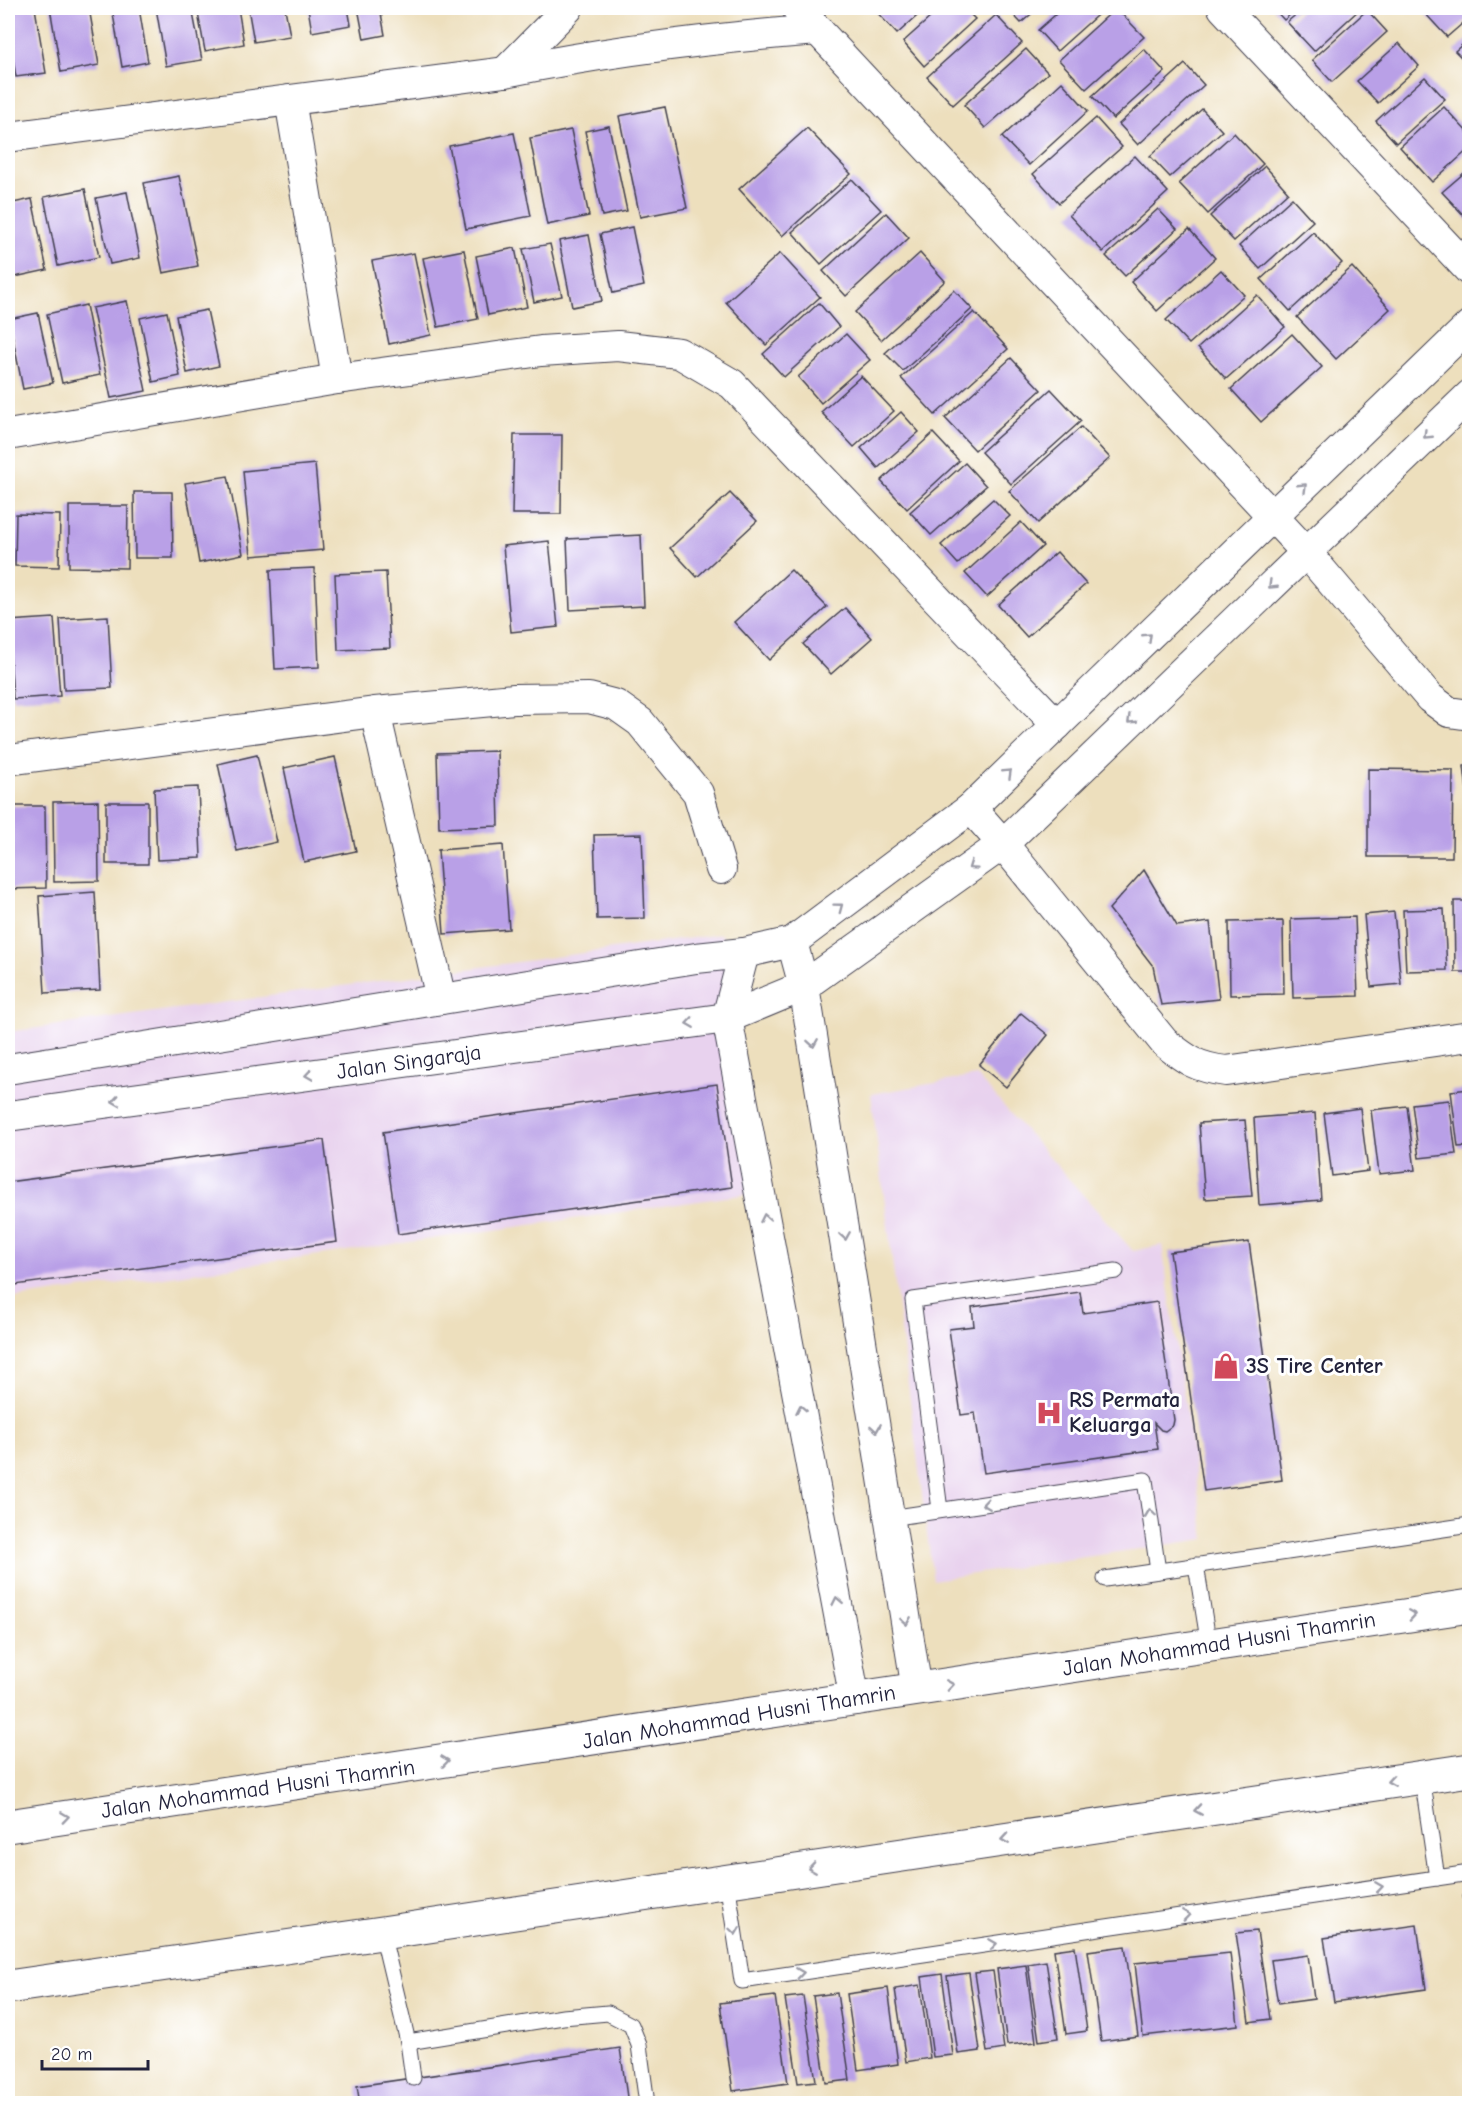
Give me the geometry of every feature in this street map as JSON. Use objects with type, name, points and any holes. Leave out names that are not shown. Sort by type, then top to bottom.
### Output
[{"type":"street","points":[[505,72],[568,8]]},
{"type":"street","points":[[797,8],[1273,516],[1430,698],[1449,712],[1470,715]]},
{"type":"street","points":[[1223,8],[1470,271]]},
{"type":"street","points":[[8,137],[505,72],[578,57],[743,35],[818,30]]},
{"type":"street","points":[[291,100],[337,379]]},
{"type":"street","points":[[8,1070],[744,952],[792,942],[971,808],[1470,325]]},
{"type":"street","points":[[8,435],[337,379],[542,351],[618,346],[679,352],[732,384],[1056,725]]},
{"type":"street","name":"Jalan Singaraja","points":[[8,1116],[727,1018],[804,986],[1003,844],[1470,395]]},
{"type":"street","points":[[8,760],[375,712],[514,699],[589,698],[616,705],[640,722],[698,793],[721,869]]},
{"type":"street","points":[[375,712],[441,999]]},
{"type":"street","points":[[971,808],[1164,1042],[1188,1061],[1204,1068],[1226,1071],[1470,1036]]},
{"type":"street","points":[[792,942],[804,986],[917,1690]]},
{"type":"street","points":[[744,952],[727,1018],[855,1700]]},
{"type":"street","name":"Jalan Mohammad Husni Thamrin","points":[[8,1826],[1470,1606]]},
{"type":"street","points":[[8,1987],[382,1934],[1470,1770]]},
{"type":"lane","points":[[940,1510],[913,1300],[1116,1271]]},
{"type":"lane","points":[[890,1518],[1145,1480],[1158,1571]]},
{"type":"lane","points":[[1105,1579],[1470,1525]]},
{"type":"lane","points":[[1196,1565],[1209,1646]]},
{"type":"lane","points":[[1422,1777],[1437,1878]]},
{"type":"lane","points":[[727,1881],[742,1981],[1470,1873]]},
{"type":"lane","points":[[382,1934],[408,2042],[413,2078]]},
{"type":"lane","points":[[408,2042],[608,2013],[631,2025],[639,2045],[647,2103]]},
{"type":"shaded area","points":[[722,934],[762,1192],[8,1299],[8,1032]]},
{"type":"shaded area","name":"RS Permata Keluarga","points":[[977,1076],[1133,1251],[1162,1245],[1205,1539],[933,1580],[871,1094]]},
{"type":"building","points":[[8,8],[35,8],[46,73],[16,77],[8,28]]},
{"type":"building","points":[[50,8],[89,8],[99,65],[61,72]]},
{"type":"building","points":[[112,8],[139,8],[148,62],[122,67]]},
{"type":"building","points":[[156,8],[192,8],[202,60],[166,66]]},
{"type":"building","points":[[197,8],[238,8],[244,44],[205,51]]},
{"type":"building","points":[[248,8],[285,8],[290,36],[254,42]]},
{"type":"building","points":[[308,8],[348,8],[351,25],[312,32]]},
{"type":"building","points":[[358,8],[380,8],[385,35],[364,39]]},
{"type":"building","points":[[873,8],[926,8],[897,34]]},
{"type":"building","points":[[941,8],[964,8],[975,19],[924,66],[903,42]]},
{"type":"building","points":[[1007,8],[1038,8],[1021,23]]},
{"type":"building","points":[[1063,8],[1105,8],[1057,51],[1038,30]]},
{"type":"building","points":[[1116,8],[1144,37],[1086,89],[1059,60]]},
{"type":"building","points":[[1273,8],[1298,8],[1284,20]]},
{"type":"building","points":[[1304,8],[1360,9],[1314,51],[1287,22]]},
{"type":"building","points":[[1427,8],[1470,8],[1470,17],[1447,37],[1423,11]]},
{"type":"building","points":[[1367,10],[1387,32],[1332,82],[1312,60]]},
{"type":"building","points":[[996,15],[1022,43],[953,105],[927,77]]},
{"type":"building","points":[[1470,38],[1470,66],[1455,51]]},
{"type":"building","points":[[1399,43],[1419,66],[1378,103],[1357,81]]},
{"type":"building","points":[[1026,49],[1048,73],[985,128],[964,105]]},
{"type":"building","points":[[1144,49],[1165,72],[1113,119],[1092,96]]},
{"type":"building","points":[[1185,64],[1204,85],[1138,145],[1119,124]]},
{"type":"building","points":[[8,67],[12,84],[8,85]]},
{"type":"building","points":[[1425,77],[1445,99],[1396,143],[1376,121]]},
{"type":"building","points":[[1062,82],[1088,111],[1029,165],[1002,137]]},
{"type":"building","points":[[665,107],[687,208],[640,217],[619,116]]},
{"type":"building","points":[[1444,107],[1470,135],[1470,148],[1432,182],[1400,147]]},
{"type":"building","points":[[1202,109],[1222,131],[1170,177],[1150,156]]},
{"type":"building","points":[[1096,118],[1122,147],[1059,203],[1033,174]]},
{"type":"building","points":[[609,126],[627,211],[602,216],[585,131]]},
{"type":"building","points":[[807,128],[851,174],[782,236],[739,189]]},
{"type":"building","points":[[571,130],[589,216],[547,225],[530,138]]},
{"type":"building","points":[[514,133],[531,216],[466,229],[449,146]]},
{"type":"building","points":[[1234,133],[1263,164],[1208,214],[1179,183]]},
{"type":"building","points":[[1135,156],[1168,192],[1103,252],[1069,215]]},
{"type":"building","points":[[1265,166],[1288,192],[1234,241],[1210,216]]},
{"type":"building","points":[[1470,168],[1470,222],[1442,192]]},
{"type":"building","points":[[179,176],[198,266],[163,273],[144,183]]},
{"type":"building","points":[[852,179],[881,210],[821,264],[792,232]]},
{"type":"building","points":[[85,189],[99,257],[58,266],[44,197]]},
{"type":"building","points":[[127,192],[140,258],[110,264],[96,198]]},
{"type":"building","points":[[1292,198],[1313,221],[1260,269],[1239,246]]},
{"type":"building","points":[[32,199],[47,270],[10,278],[8,204]]},
{"type":"building","points":[[1158,209],[1177,229],[1125,276],[1106,256]]},
{"type":"building","points":[[886,213],[909,238],[846,296],[823,271]]},
{"type":"building","points":[[632,227],[644,286],[613,293],[600,234]]},
{"type":"building","points":[[1189,229],[1215,258],[1157,311],[1131,282]]},
{"type":"building","points":[[1313,232],[1342,263],[1290,311],[1261,279]]},
{"type":"building","points":[[589,235],[602,301],[572,307],[559,241]]},
{"type":"building","points":[[550,244],[562,296],[534,302],[523,249]]},
{"type":"building","points":[[515,248],[527,307],[488,315],[476,256]]},
{"type":"building","points":[[464,250],[478,319],[438,327],[423,258]]},
{"type":"building","points":[[414,253],[431,335],[389,344],[372,261]]},
{"type":"building","points":[[780,253],[820,297],[766,345],[726,302]]},
{"type":"building","points":[[920,253],[945,281],[881,340],[855,312]]},
{"type":"building","points":[[1352,267],[1390,309],[1336,359],[1297,317]]},
{"type":"building","points":[[1221,270],[1244,295],[1189,344],[1166,320]]},
{"type":"building","points":[[954,290],[972,309],[903,371],[885,353]]},
{"type":"building","points":[[1257,295],[1285,327],[1226,379],[1198,348]]},
{"type":"building","points":[[127,301],[146,391],[111,398],[92,308]]},
{"type":"building","points":[[819,303],[839,327],[784,377],[763,354]]},
{"type":"building","points":[[86,305],[100,375],[62,383],[47,314]]},
{"type":"building","points":[[207,310],[219,366],[187,373],[176,316]]},
{"type":"building","points":[[167,312],[180,376],[153,382],[140,318]]},
{"type":"building","points":[[974,312],[1008,349],[935,415],[901,378]]},
{"type":"building","points":[[38,313],[53,383],[23,389],[9,319]]},
{"type":"building","points":[[846,334],[870,360],[821,403],[798,377]]},
{"type":"building","points":[[1292,334],[1322,367],[1261,422],[1231,389]]},
{"type":"building","points":[[1011,358],[1041,390],[975,450],[945,418]]},
{"type":"building","points":[[861,376],[894,411],[854,447],[821,412]]},
{"type":"building","points":[[1051,389],[1081,421],[1011,484],[981,452]]},
{"type":"building","points":[[901,412],[919,432],[878,468],[861,448]]},
{"type":"building","points":[[1081,427],[1110,458],[1038,523],[1009,491]]},
{"type":"building","points":[[933,433],[959,461],[907,509],[881,481]]},
{"type":"building","points":[[514,435],[562,435],[561,514],[512,514]]},
{"type":"building","points":[[965,463],[986,486],[931,535],[910,512]]},
{"type":"building","points":[[315,464],[323,550],[251,556],[243,471]]},
{"type":"building","points":[[228,476],[243,554],[199,563],[185,483]]},
{"type":"building","points":[[134,492],[172,492],[173,558],[135,558]]},
{"type":"building","points":[[730,493],[757,521],[697,577],[670,548]]},
{"type":"building","points":[[993,499],[1010,516],[958,564],[941,545]]},
{"type":"building","points":[[69,506],[128,506],[127,568],[69,567]]},
{"type":"building","points":[[16,514],[60,515],[59,567],[15,566]]},
{"type":"building","points":[[1021,522],[1043,546],[987,597],[965,573]]},
{"type":"building","points":[[641,535],[644,606],[570,610],[567,539]]},
{"type":"building","points":[[549,541],[558,627],[511,632],[503,546]]},
{"type":"building","points":[[1057,552],[1086,584],[1027,637],[998,605]]},
{"type":"building","points":[[315,568],[319,667],[275,669],[270,570]]},
{"type":"building","points":[[791,570],[827,607],[769,660],[734,622]]},
{"type":"building","points":[[386,572],[390,648],[338,650],[335,574]]},
{"type":"building","points":[[845,608],[872,638],[831,674],[803,644]]},
{"type":"building","points":[[108,616],[112,688],[64,690],[60,619]]},
{"type":"building","points":[[54,618],[60,696],[13,699],[8,621]]},
{"type":"building","points":[[497,751],[499,826],[439,828],[437,753]]},
{"type":"building","points":[[257,755],[277,842],[237,851],[218,764]]},
{"type":"building","points":[[335,757],[356,851],[304,862],[284,768]]},
{"type":"building","points":[[1470,765],[1470,799],[1468,799],[1464,766]]},
{"type":"building","points":[[1368,769],[1453,770],[1452,857],[1368,857]]},
{"type":"building","points":[[198,787],[201,858],[157,860],[154,789]]},
{"type":"building","points":[[98,801],[99,881],[54,882],[53,802]]},
{"type":"building","points":[[106,802],[148,802],[148,864],[106,864]]},
{"type":"building","points":[[8,806],[45,806],[46,888],[8,889]]},
{"type":"building","points":[[642,834],[645,918],[597,919],[594,835]]},
{"type":"building","points":[[503,845],[509,929],[444,934],[438,850]]},
{"type":"building","points":[[1144,870],[1177,926],[1210,922],[1219,999],[1161,1005],[1153,966],[1109,909]]},
{"type":"building","points":[[95,892],[100,990],[45,993],[39,896]]},
{"type":"building","points":[[1454,901],[1470,901],[1470,972],[1455,972]]},
{"type":"building","points":[[1444,909],[1447,970],[1406,971],[1403,910]]},
{"type":"building","points":[[1394,912],[1401,984],[1371,987],[1364,915]]},
{"type":"building","points":[[1355,917],[1358,996],[1293,998],[1291,919]]},
{"type":"building","points":[[1283,921],[1284,994],[1230,995],[1229,922]]},
{"type":"building","points":[[1021,1013],[1048,1035],[1006,1087],[979,1065]]},
{"type":"building","points":[[717,1084],[732,1187],[398,1234],[383,1132]]},
{"type":"building","points":[[1470,1089],[1470,1146],[1458,1147],[1451,1091]]},
{"type":"building","points":[[1449,1100],[1456,1154],[1419,1158],[1412,1104]]},
{"type":"building","points":[[1407,1106],[1415,1170],[1379,1174],[1371,1110]]},
{"type":"building","points":[[1360,1108],[1368,1171],[1332,1176],[1324,1113]]},
{"type":"building","points":[[1315,1113],[1321,1200],[1259,1205],[1254,1118]]},
{"type":"building","points":[[1245,1120],[1252,1196],[1205,1199],[1199,1123]]},
{"type":"building","points":[[324,1140],[337,1242],[8,1286],[8,1182]]},
{"type":"building","name":"3S Tire Center","points":[[1249,1242],[1282,1480],[1204,1491],[1170,1252]]},
{"type":"building","points":[[1080,1292],[1083,1313],[1157,1302],[1173,1425],[1165,1431],[1154,1423],[1158,1449],[984,1473],[975,1413],[961,1415],[949,1329],[974,1326],[972,1307]]},
{"type":"building","points":[[1470,1895],[1470,1931],[1468,1931],[1463,1896]]},
{"type":"building","points":[[1417,1925],[1426,1989],[1334,2002],[1324,1938]]},
{"type":"building","points":[[1257,1931],[1270,2019],[1249,2022],[1236,1933]]},
{"type":"building","points":[[1125,1946],[1138,2036],[1101,2041],[1088,1951]]},
{"type":"building","points":[[1075,1947],[1087,2031],[1066,2034],[1054,1950]]},
{"type":"building","points":[[1230,1953],[1238,2025],[1143,2036],[1135,1963]]},
{"type":"building","points":[[1308,1955],[1314,1999],[1278,2004],[1271,1960]]},
{"type":"building","points":[[1046,1961],[1058,2038],[1039,2041],[1028,1964]]},
{"type":"building","points":[[1026,1965],[1036,2042],[1007,2045],[997,1969]]},
{"type":"building","points":[[993,1971],[1004,2049],[987,2052],[975,1973]]},
{"type":"building","points":[[969,1973],[980,2051],[958,2054],[947,1976]]},
{"type":"building","points":[[942,1974],[953,2055],[933,2057],[922,1977]]},
{"type":"building","points":[[920,1985],[930,2058],[906,2062],[895,1989]]},
{"type":"building","points":[[888,1988],[898,2064],[858,2070],[847,1994]]},
{"type":"building","points":[[837,1993],[850,2080],[826,2083],[813,1996]]},
{"type":"building","points":[[775,1996],[788,2083],[733,2091],[720,2003]]},
{"type":"building","points":[[803,1996],[816,2081],[798,2083],[785,1998]]},
{"type":"building","points":[[620,2048],[628,2104],[360,2104],[357,2086]]},
{"type":"place","name":"3S Tire Center","points":[[1226,1366]]},
{"type":"place","name":"RS Permata Keluarga","points":[[1049,1413]]}]
